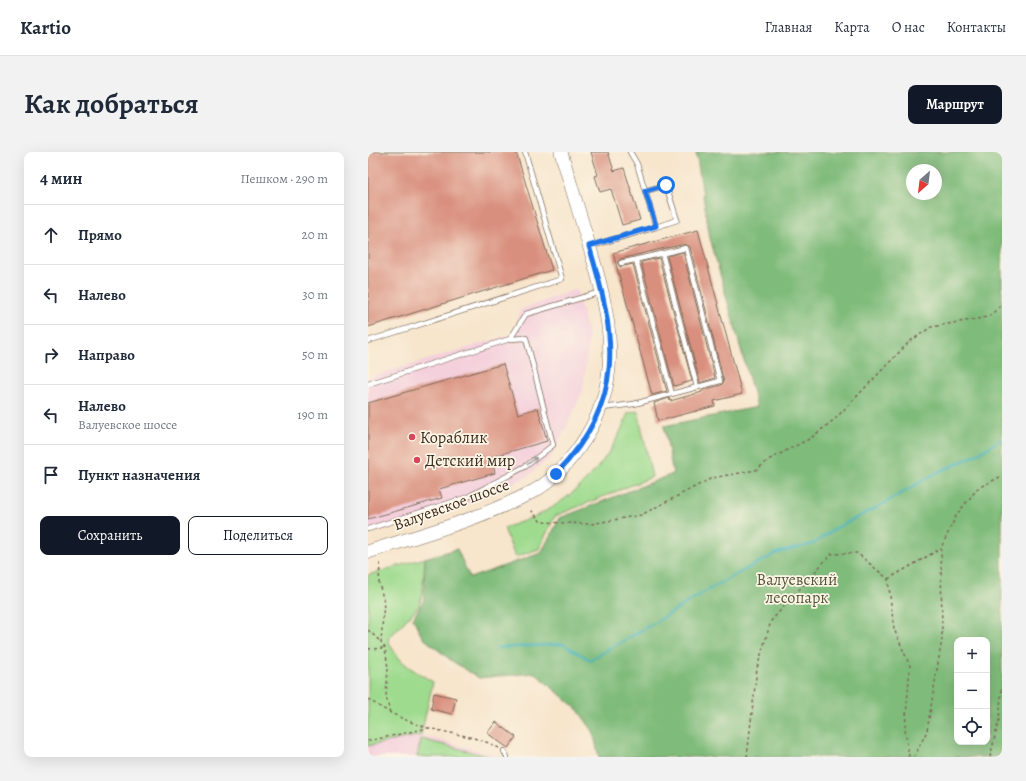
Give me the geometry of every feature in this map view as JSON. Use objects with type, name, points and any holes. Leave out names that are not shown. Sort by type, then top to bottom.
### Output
[{"type":"main road","name":"Валуевское шоссе","points":[[368,552],[485,514],[533,491],[556,474],[573,456],[590,431],[601,408],[606,391],[610,360],[609,323],[602,292],[561,152]]},
{"type":"lane","points":[[368,341],[562,279],[525,152]]},
{"type":"lane","points":[[630,152],[637,164],[656,226]]},
{"type":"lane","points":[[589,246],[677,220],[666,185],[645,191]]},
{"type":"lane","points":[[601,408],[634,404],[720,381],[686,248],[620,263]]},
{"type":"lane","points":[[662,253],[698,387]]},
{"type":"lane","points":[[636,260],[672,394]]},
{"type":"lane","points":[[510,339],[526,314],[602,292]]},
{"type":"lane","points":[[368,384],[510,339],[526,338],[553,444],[526,466],[468,497],[368,529]]},
{"type":"lane","points":[[504,751],[507,757]]},
{"type":"path","points":[[531,510],[541,522],[575,525],[613,520],[641,515],[712,478],[756,470],[770,459],[811,438],[836,418],[909,342],[931,327],[988,317],[1002,305]]},
{"type":"path","points":[[914,757],[927,731],[942,639],[941,548],[957,514],[978,488],[1002,476]]},
{"type":"path","points":[[888,579],[941,548]]},
{"type":"path","points":[[747,757],[757,668],[771,621],[831,554],[857,553],[888,579],[894,629],[910,666],[905,729],[908,757]]},
{"type":"path","points":[[380,563],[379,583],[384,602],[381,642]]},
{"type":"path","points":[[368,630],[381,642],[385,648],[388,668],[386,696],[390,713]]},
{"type":"path","points":[[368,649],[385,648]]},
{"type":"path","points":[[990,757],[999,720],[1002,684]]},
{"type":"path","points":[[368,699],[390,713],[428,728],[484,740],[504,751]]},
{"type":"path","points":[[368,741],[428,728]]},
{"type":"shaded area","points":[[576,289],[589,336],[583,390],[567,426],[551,456],[528,476],[473,502],[368,534],[368,378],[513,334],[520,310]]},
{"type":"shaded area","points":[[421,735],[501,757],[368,757],[368,746]]},
{"type":"green space","name":"Валуевский лесопарк","points":[[696,152],[1002,152],[1002,757],[599,757],[593,731],[578,710],[535,673],[479,678],[452,661],[422,637],[413,618],[424,600],[425,558],[457,549],[470,578],[541,553],[560,518],[673,474],[664,426],[757,407],[710,238]]},
{"type":"green space","points":[[638,411],[652,477],[555,516],[539,549],[515,557],[504,528],[539,514],[572,493],[606,457],[622,428],[628,413]]},
{"type":"green space","points":[[425,558],[422,595],[419,606],[388,639],[396,654],[406,665],[433,682],[421,735],[368,746],[368,575]]},
{"type":"green space","points":[[421,739],[487,756],[487,757],[417,757]]},
{"type":"building","points":[[368,152],[516,152],[552,270],[368,327]]},
{"type":"building","points":[[591,152],[608,152],[614,171],[624,168],[640,220],[622,225],[611,189],[600,192],[595,176],[598,175]]},
{"type":"building","points":[[698,230],[742,394],[714,401],[715,406],[658,421],[654,403],[669,398],[670,401],[702,392],[702,390],[721,385],[724,382],[690,247],[686,244],[661,249],[620,259],[617,262],[620,267],[633,264],[667,391],[652,395],[613,253]]},
{"type":"building","points":[[683,252],[715,378],[700,383],[667,256]]},
{"type":"building","points":[[659,258],[692,381],[674,386],[641,262]]},
{"type":"building","points":[[503,364],[518,414],[538,408],[547,441],[491,457],[495,473],[439,489],[442,498],[368,519],[368,403]]},
{"type":"building","points":[[434,693],[456,698],[452,714],[431,709]]},
{"type":"building","points":[[496,722],[516,737],[508,748],[487,733]]},
{"type":"waterway","points":[[497,648],[563,644],[590,660],[735,575],[777,553],[813,544],[838,527],[880,506],[936,473],[976,455],[1002,439]]},
{"type":"place","name":"Кораблик","points":[[412,437]]},
{"type":"place","name":"Детский мир","points":[[417,460]]},
{"type":"route","points":[[556,474],[573,456],[590,431],[601,408],[609,375],[609,323],[589,246],[656,226],[645,191],[666,185]]}]
